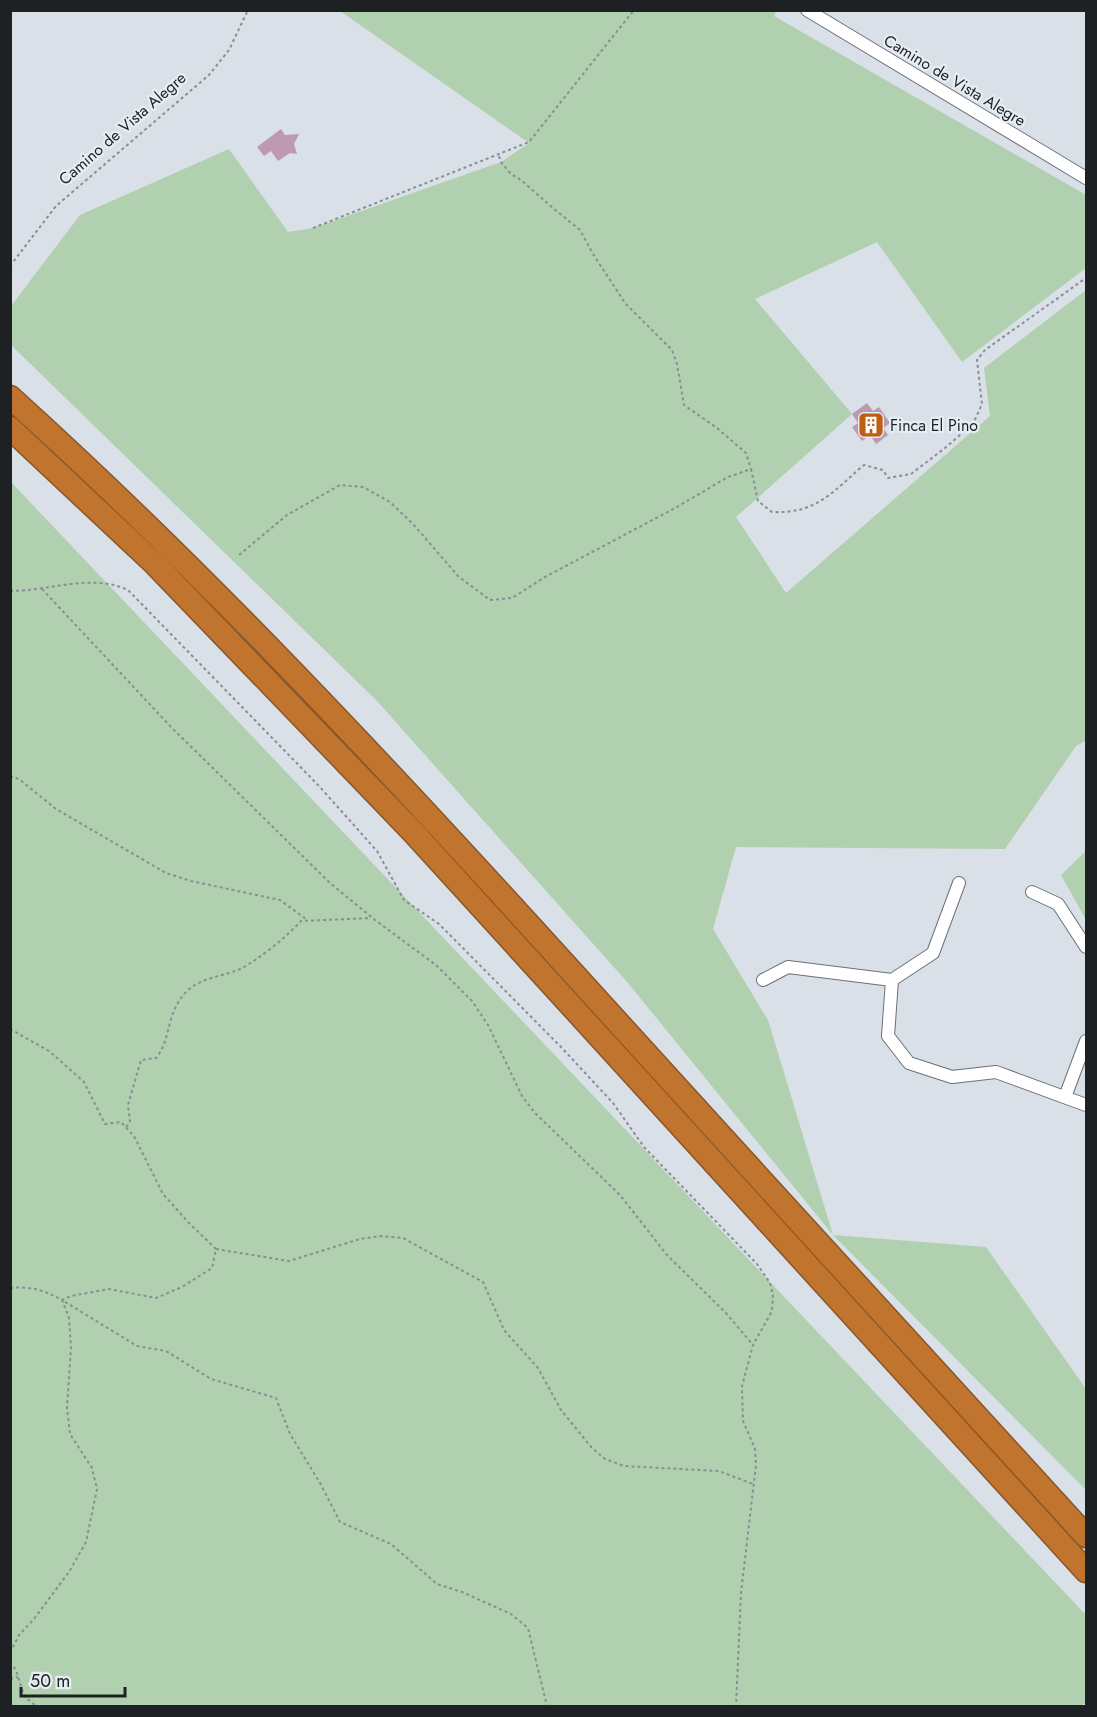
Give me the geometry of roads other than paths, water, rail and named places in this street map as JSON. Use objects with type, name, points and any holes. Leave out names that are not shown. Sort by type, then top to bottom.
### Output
[{"type":"highway","points":[[10,397],[159,536],[345,726],[645,1051],[1086,1536]]},
{"type":"highway","points":[[10,428],[155,564],[413,832],[1086,1571]]},
{"type":"street","name":"Camino de Vista Alegre","points":[[807,10],[1086,178]]},
{"type":"street","points":[[763,980],[788,967],[892,980],[933,953],[959,883]]},
{"type":"street","points":[[1032,892],[1058,904],[1086,947]]},
{"type":"street","points":[[892,980],[888,1036],[909,1063],[952,1077],[996,1072],[1086,1105]]},
{"type":"street","points":[[1065,1097],[1086,1041]]},
{"type":"place","name":"Finca El Pino","points":[[871,425]]}]
